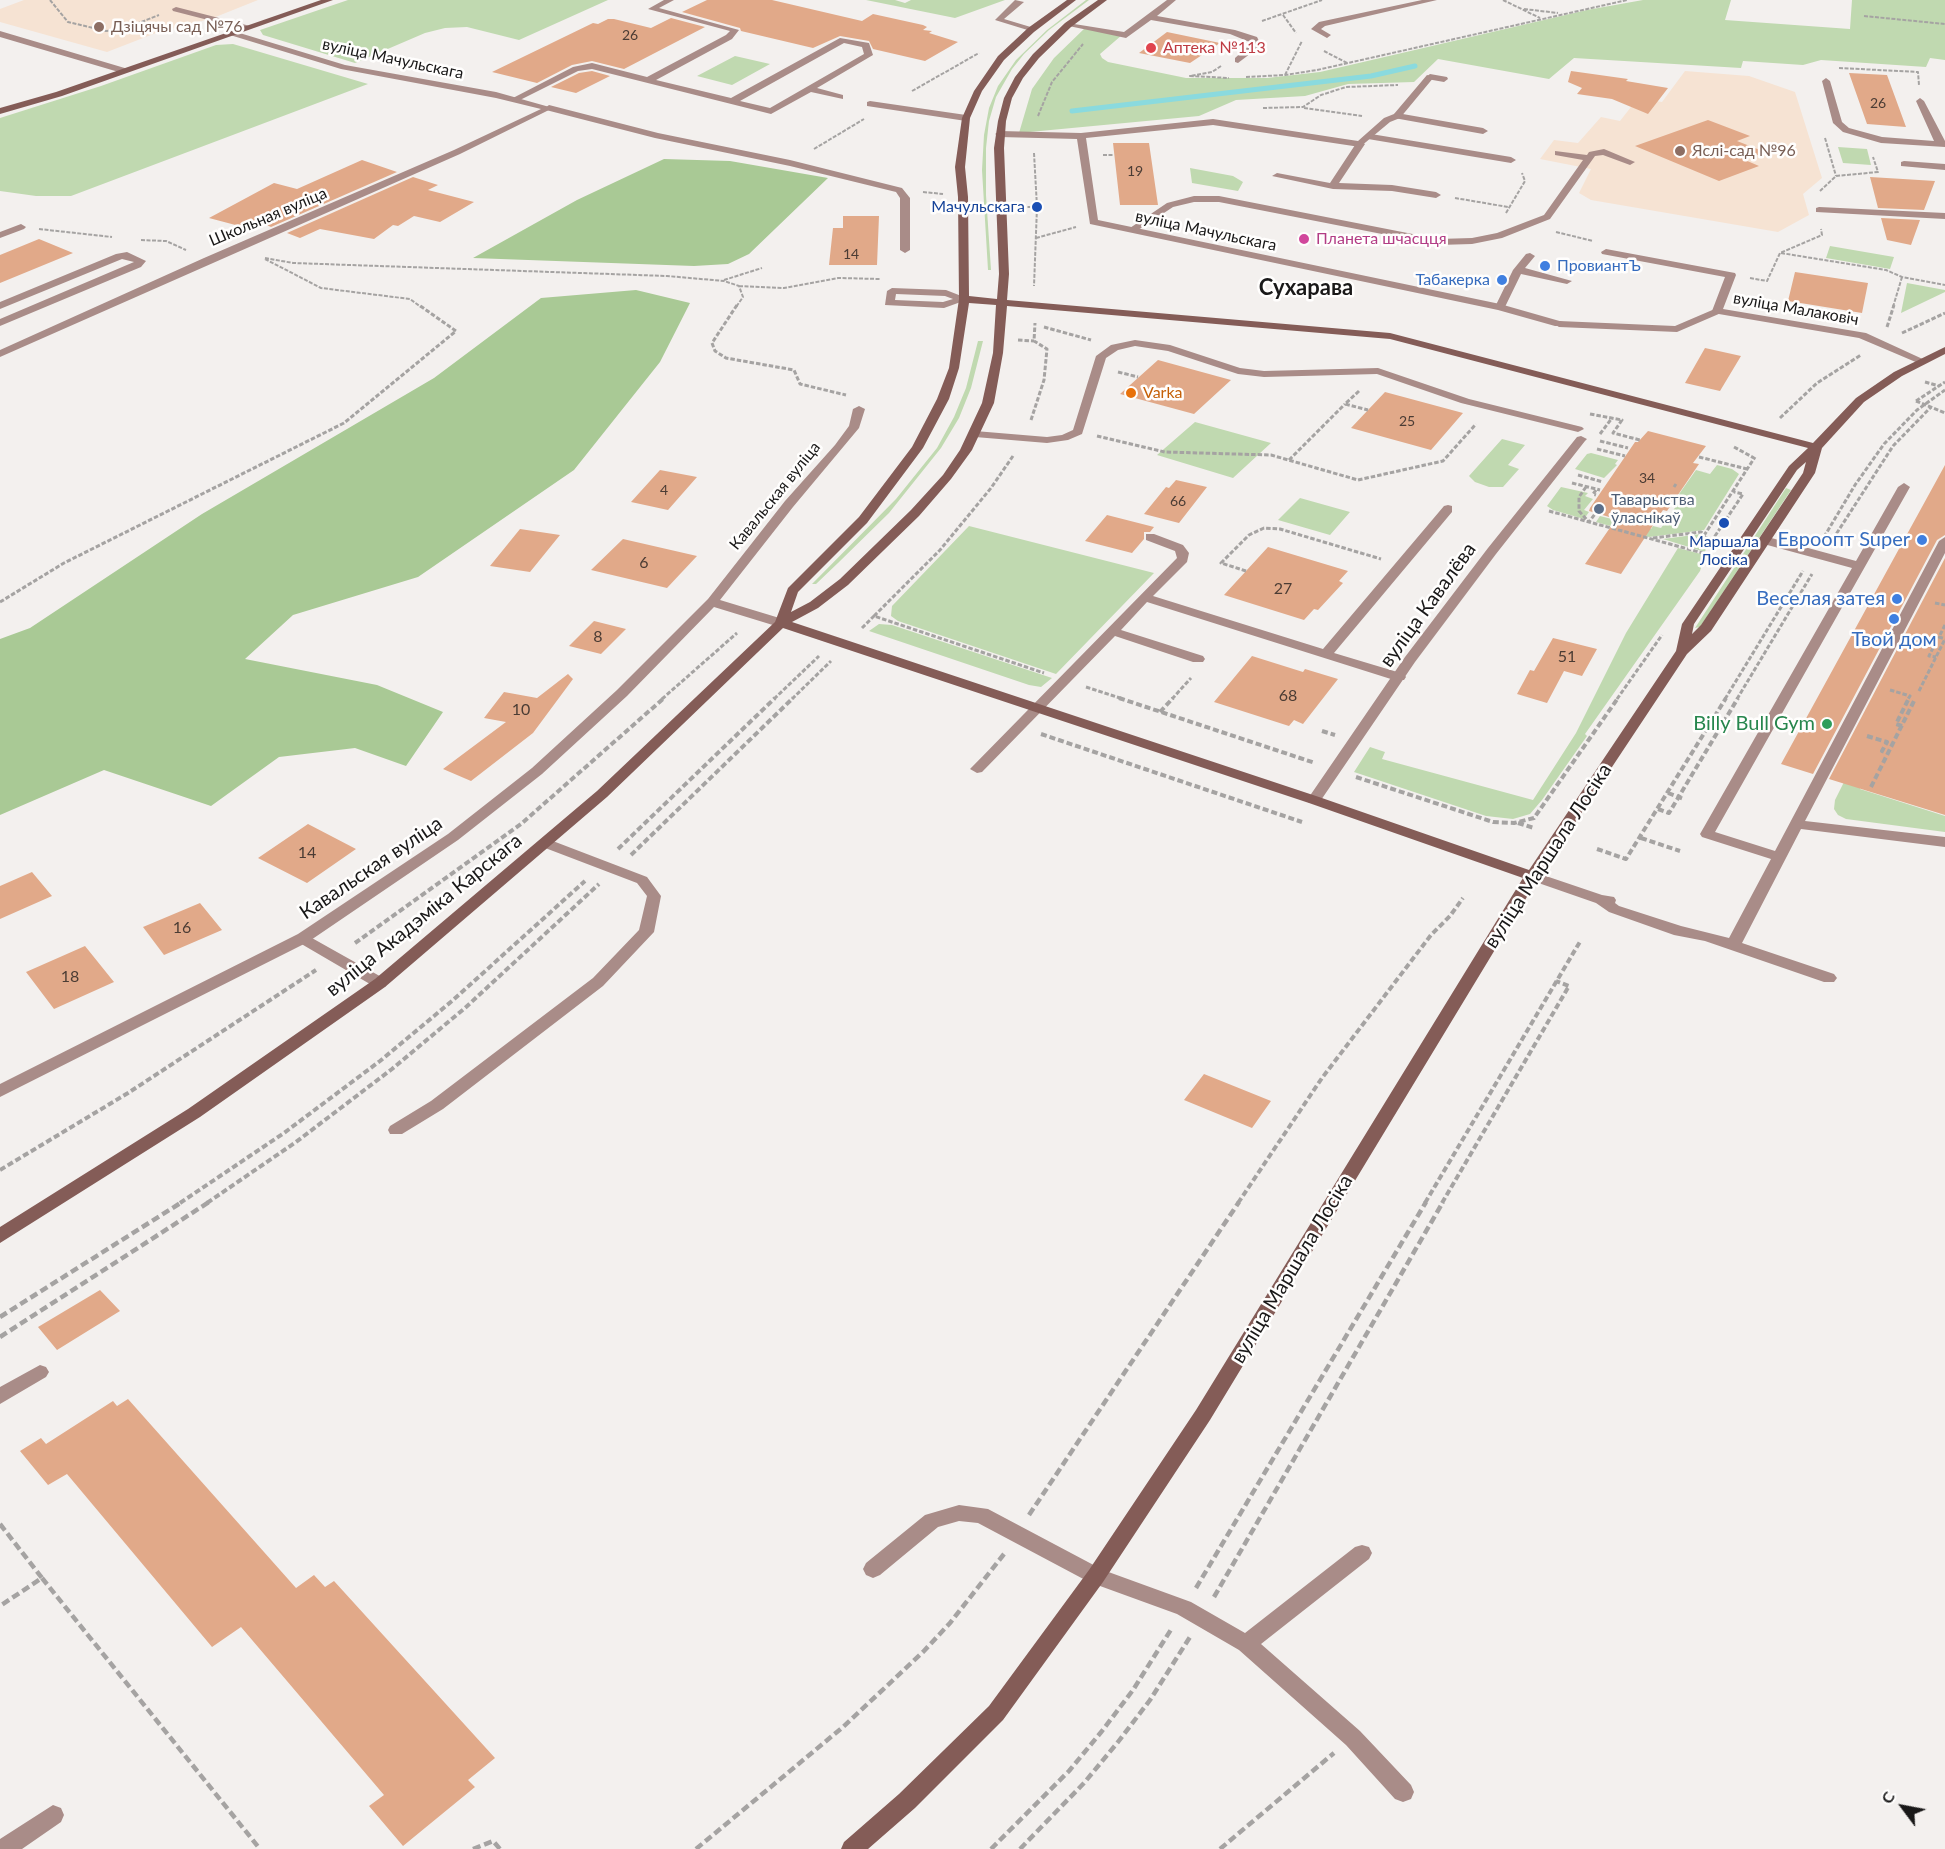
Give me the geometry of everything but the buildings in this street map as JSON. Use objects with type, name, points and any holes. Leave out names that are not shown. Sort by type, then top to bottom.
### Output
[{"type":"main road","points":[[0,111],[59,94],[329,0]]},
{"type":"main road","name":"вуліца Акадэміка Карскага","points":[[781,623],[792,591],[863,520],[917,448],[943,399],[954,368],[964,299],[963,196],[960,167],[966,118],[990,71],[1030,30],[1072,0]]},
{"type":"main road","name":"вуліца Акадэміка Карскага","points":[[0,1236],[194,1113],[380,983],[545,843],[706,698],[781,623],[814,605],[829,593],[891,536],[947,477],[975,434],[988,403],[994,378],[1004,274],[999,170],[1000,134],[1008,98],[1019,77],[1036,56],[1068,25],[1103,0]]},
{"type":"main road","points":[[964,299],[1390,336],[1816,447]]},
{"type":"main road","name":"вуліца Маршала Лосіка","points":[[1682,651],[1688,624],[1793,468],[1860,400],[1922,361],[1945,350]]},
{"type":"main road","name":"вуліца Маршала Лосіка","points":[[852,1849],[907,1801],[996,1713],[1096,1576],[1203,1415],[1532,876],[1682,651],[1706,628],[1809,473],[1816,447]]},
{"type":"main road","points":[[781,623],[1314,800],[1532,876]]},
{"type":"street","points":[[649,80],[729,37],[735,30],[652,9],[670,0]]},
{"type":"street","points":[[1019,0],[1020,2],[999,20],[1030,30]]},
{"type":"street","points":[[1068,25],[1126,36],[1172,0]]},
{"type":"street","points":[[1327,35],[1315,29],[1322,24],[1433,0]]},
{"type":"street","points":[[176,9],[247,28]]},
{"type":"street","points":[[1150,17],[1232,32],[1254,39],[1255,47],[1238,60]]},
{"type":"street","name":"вуліца Мачульскага","points":[[233,33],[344,67],[515,99],[658,136],[898,190],[905,198],[905,250]]},
{"type":"street","points":[[0,34],[125,71]]},
{"type":"street","points":[[515,99],[576,69],[585,67],[603,68],[771,111],[869,55],[866,45],[843,40],[733,101]]},
{"type":"street","points":[[1334,186],[1360,144],[1392,118],[1430,77],[1444,79]]},
{"type":"street","points":[[1826,81],[1838,123],[1846,130],[1881,140],[1943,144]]},
{"type":"street","points":[[809,89],[840,97]]},
{"type":"street","points":[[1920,100],[1943,144]]},
{"type":"street","points":[[870,104],[966,118]]},
{"type":"street","name":"Школьная вуліца","points":[[0,354],[208,260],[457,152],[549,108]]},
{"type":"street","points":[[1392,118],[1483,131]]},
{"type":"street","points":[[1000,134],[1081,136],[1213,122],[1360,144]]},
{"type":"street","points":[[1081,136],[1093,222]]},
{"type":"street","points":[[1371,137],[1511,160]]},
{"type":"street","points":[[1132,230],[1170,205],[1194,199],[1219,200],[1438,242],[1481,239],[1529,226],[1547,217],[1592,154],[1604,152],[1630,162]]},
{"type":"street","points":[[1558,153],[1587,158]]},
{"type":"street","points":[[1904,164],[1945,166]]},
{"type":"street","points":[[1277,176],[1334,186],[1392,188],[1436,195]]},
{"type":"street","points":[[1819,210],[1945,216]]},
{"type":"street","name":"вуліца Мачульскага","points":[[1093,222],[1500,307],[1559,324],[1677,329],[1717,311]]},
{"type":"street","points":[[0,235],[21,227]]},
{"type":"street","name":"вуліца Малаковіч","points":[[1606,252],[1731,275],[1717,311],[1862,335],[1922,361]]},
{"type":"street","points":[[0,306],[120,256],[127,255],[141,261],[137,266],[0,323]]},
{"type":"street","points":[[1500,307],[1518,270],[1530,256]]},
{"type":"street","points":[[1518,270],[1567,281]]},
{"type":"street","points":[[892,291],[946,293],[964,299],[944,305],[890,303],[892,291]]},
{"type":"street","points":[[975,434],[1047,440],[1064,438],[1078,432],[1101,356],[1115,347],[1135,343],[1156,344],[1238,371],[1264,374],[1378,371],[1490,407]]},
{"type":"street","name":"вуліца Кавалёва","points":[[1314,800],[1398,677],[1579,434],[1490,407]]},
{"type":"street","name":"Кавальская вуліца","points":[[0,1091],[303,938],[453,837],[537,771],[622,693],[712,602],[789,504],[855,426],[859,409]]},
{"type":"street","points":[[1780,857],[1707,834],[1904,487]]},
{"type":"street","points":[[1326,654],[1448,509]]},
{"type":"street","points":[[977,769],[1177,566],[1183,553],[1174,545],[1150,537]]},
{"type":"street","points":[[1764,540],[1860,566]]},
{"type":"street","points":[[1734,945],[1945,541]]},
{"type":"street","points":[[1146,598],[1398,677]]},
{"type":"street","points":[[712,602],[781,623]]},
{"type":"street","points":[[1112,631],[1198,659]]},
{"type":"street","points":[[1797,824],[1945,842]]},
{"type":"street","points":[[396,1130],[437,1105],[598,982],[646,932],[654,896],[642,879],[545,843]]},
{"type":"street","points":[[1532,876],[1601,900],[1614,909],[1669,927],[1707,936],[1828,978]]},
{"type":"street","points":[[303,938],[380,983]]},
{"type":"street","points":[[0,1396],[40,1372]]},
{"type":"street","points":[[873,1569],[921,1528],[950,1514],[981,1515],[1096,1576],[1184,1608],[1246,1644],[1353,1738],[1403,1792]]},
{"type":"street","points":[[1246,1644],[1362,1553]]},
{"type":"street","points":[[4,1849],[53,1815]]},
{"type":"path","points":[[50,0],[68,22],[106,31],[121,30],[176,9]]},
{"type":"path","points":[[1254,21],[1264,21],[1322,0]]},
{"type":"path","points":[[1503,0],[1540,18]]},
{"type":"path","points":[[1246,77],[1285,75],[1317,70],[1627,0]]},
{"type":"path","points":[[1520,8],[1560,14]]},
{"type":"path","points":[[1283,15],[1302,42],[1285,75]]},
{"type":"path","points":[[1864,16],[1945,24]]},
{"type":"path","points":[[1236,77],[1190,76],[1212,72],[1229,60],[1238,60]]},
{"type":"path","points":[[1826,81],[1822,67],[1918,72],[1920,100]]},
{"type":"path","points":[[1303,107],[1321,95],[1346,87],[1400,85],[1421,88]]},
{"type":"path","points":[[1257,108],[1303,107],[1392,118]]},
{"type":"path","points":[[1825,137],[1836,176]]},
{"type":"path","points":[[1436,195],[1508,209],[1525,180],[1521,169],[1511,160]]},
{"type":"path","points":[[861,629],[913,578],[957,530],[997,480],[1022,438],[1035,410],[1047,363],[1047,348],[1034,342],[1035,195]]},
{"type":"path","points":[[1731,275],[1767,281],[1780,253],[1822,235],[1819,210]]},
{"type":"path","points":[[1036,238],[1093,222]]},
{"type":"path","points":[[1529,226],[1598,242],[1606,252]]},
{"type":"path","points":[[21,227],[115,238]]},
{"type":"path","points":[[134,240],[166,241],[208,260]]},
{"type":"path","points":[[1780,253],[1886,270],[1902,278],[1945,285]]},
{"type":"path","points":[[0,602],[64,563],[344,423],[456,331],[410,298],[321,288],[261,258],[293,263],[667,276],[724,280],[739,286],[784,288],[838,278],[890,280]]},
{"type":"path","points":[[724,280],[762,268]]},
{"type":"path","points":[[1882,342],[1902,278]]},
{"type":"path","points":[[739,286],[743,297],[712,343],[715,351],[726,358],[794,369],[800,384],[859,399],[859,409]]},
{"type":"path","points":[[1714,540],[1703,537],[1786,410],[1816,383],[1882,342],[1945,313]]},
{"type":"path","points":[[1035,325],[1115,347]]},
{"type":"path","points":[[1289,460],[1378,371]]},
{"type":"path","points":[[1945,382],[1916,401],[1945,413]]},
{"type":"path","points":[[1658,809],[1669,813],[1679,797],[1819,555],[1855,485],[1884,444],[1924,404],[1945,390]]},
{"type":"path","points":[[1345,404],[1368,410]]},
{"type":"path","points":[[1078,432],[1165,452],[1271,455],[1358,480],[1443,462],[1490,407]]},
{"type":"path","points":[[1597,849],[1626,859],[1875,471],[1903,434],[1931,407]]},
{"type":"path","points":[[1599,435],[1612,418],[1622,420],[1613,433],[1640,440]]},
{"type":"path","points":[[1625,456],[1606,452],[1611,444],[1628,448]]},
{"type":"path","points":[[1699,457],[1748,470]]},
{"type":"path","points":[[1581,486],[1588,477],[1603,482]]},
{"type":"path","points":[[1589,522],[1579,511],[1579,497],[1586,487],[1598,490],[1593,494],[1596,495]]},
{"type":"path","points":[[1707,565],[1714,540],[1743,494],[1734,492]]},
{"type":"path","points":[[1541,508],[1710,555]]},
{"type":"path","points":[[1589,522],[1598,510]]},
{"type":"path","points":[[1657,524],[1660,520]]},
{"type":"path","points":[[1246,571],[1221,563],[1250,535],[1264,528],[1280,529],[1384,560]]},
{"type":"path","points":[[1650,539],[1701,532],[1706,534]]},
{"type":"path","points":[[874,616],[1484,820],[1518,822],[1534,828]]},
{"type":"path","points":[[1919,691],[1945,639],[1939,637],[1945,625]]},
{"type":"path","points":[[1518,822],[1537,816],[1667,627]]},
{"type":"path","points":[[1911,639],[1934,646],[1929,656],[1936,657]]},
{"type":"path","points":[[0,1337],[229,1189],[348,1102],[465,1008],[819,656]]},
{"type":"path","points":[[0,1317],[188,1198],[284,1133],[380,1061],[609,867],[829,660],[842,664]]},
{"type":"path","points":[[1886,689],[1910,696],[1896,724],[1902,726]]},
{"type":"path","points":[[1871,787],[1882,771],[1915,699]]},
{"type":"path","points":[[1019,726],[1302,822]]},
{"type":"path","points":[[1863,735],[1887,742],[1882,751],[1889,753]]},
{"type":"path","points":[[1668,793],[1684,798]]},
{"type":"path","points":[[1641,838],[1680,851]]},
{"type":"path","points":[[696,1849],[843,1727],[923,1652],[975,1592],[1008,1550],[1017,1533],[1322,1078],[1431,935],[1450,916],[1463,898]]},
{"type":"path","points":[[991,1849],[1062,1778],[1133,1690],[1581,940]]},
{"type":"path","points":[[1020,1849],[1084,1783],[1118,1742],[1150,1700],[1203,1618],[1238,1552],[1569,986],[1556,981]]},
{"type":"path","points":[[0,1524],[260,1849]]},
{"type":"path","points":[[0,1606],[42,1578]]},
{"type":"path","points":[[1220,1849],[1353,1738]]},
{"type":"path","points":[[474,1849],[493,1841],[500,1849]]},
{"type":"shaded area","name":"Дзіцячы сад №76","points":[[24,0],[258,0],[213,18],[156,33],[107,52],[0,22],[0,9]]},
{"type":"shaded area","name":"Яслі-сад №96","points":[[1685,71],[1749,76],[1795,92],[1822,178],[1803,194],[1809,215],[1778,232],[1591,200],[1579,193],[1591,169],[1540,159],[1554,140],[1578,143],[1601,117],[1620,121],[1638,98],[1662,102]]},
{"type":"green space","points":[[348,0],[608,0],[519,40],[467,27],[445,28],[425,33],[355,63],[263,35],[260,30]]},
{"type":"green space","points":[[866,0],[895,0],[905,3],[911,0],[1005,0],[955,18]]},
{"type":"green space","points":[[1089,0],[1049,30],[1024,54],[1012,69],[996,97],[989,121],[986,148],[986,195],[991,270],[988,270],[982,170],[984,135],[989,108],[998,86],[1016,60],[1047,30]]},
{"type":"green space","points":[[1643,0],[1731,0],[1725,20],[1850,29],[1852,0],[1945,0],[1945,60],[1930,58],[1926,67],[1821,60],[1803,65],[1743,61],[1741,68],[1574,58],[1549,79],[1438,59],[1414,82],[1348,84],[1305,96],[1236,100],[1199,116],[1019,133],[1032,89],[1054,58],[1085,28],[1122,35],[1100,54],[1108,62],[1186,78],[1267,78],[1320,72],[1587,10]]},
{"type":"green space","points":[[233,44],[368,84],[71,196],[36,196],[0,191],[0,118],[101,86],[216,45]]},
{"type":"green space","points":[[735,56],[770,64],[732,85],[697,76]]},
{"type":"green space","points":[[1838,147],[1867,149],[1871,165],[1843,163]]},
{"type":"green space","points":[[664,159],[730,161],[828,178],[749,254],[728,264],[694,266],[473,258],[577,200]]},
{"type":"green space","points":[[1190,168],[1233,176],[1243,182],[1238,191],[1192,183]]},
{"type":"green space","points":[[1830,246],[1894,257],[1890,269],[1826,258]]},
{"type":"green space","points":[[1907,283],[1945,290],[1945,292],[1901,313]]},
{"type":"green space","points":[[636,290],[690,303],[660,362],[574,470],[418,577],[293,615],[245,659],[377,685],[443,712],[406,766],[355,748],[279,757],[211,806],[104,770],[0,815],[0,639],[30,628],[202,514],[434,378],[541,298]]},
{"type":"green space","points":[[978,341],[983,341],[971,388],[959,418],[941,448],[889,513],[816,584],[812,584],[896,499],[937,448],[954,417],[966,388]]},
{"type":"green space","points":[[1195,422],[1271,443],[1233,478],[1157,455]]},
{"type":"green space","points":[[1502,439],[1525,445],[1508,465],[1519,469],[1503,487],[1489,487],[1475,482],[1469,476]]},
{"type":"green space","points":[[1587,454],[1618,460],[1615,464],[1617,465],[1604,478],[1575,469]]},
{"type":"green space","points":[[1717,465],[1732,469],[1739,474],[1704,530],[1649,537],[1596,522],[1600,516],[1651,529],[1653,526],[1661,528],[1681,499],[1677,497],[1696,470],[1710,474]]},
{"type":"green space","points":[[1561,487],[1588,493],[1585,496],[1593,499],[1584,510],[1589,512],[1584,519],[1547,506]]},
{"type":"green space","points":[[1786,488],[1791,490],[1700,627],[1695,628]]},
{"type":"green space","points":[[1300,498],[1350,512],[1330,535],[1278,520]]},
{"type":"green space","points":[[969,526],[1154,573],[1056,674],[898,621],[891,616],[892,606]]},
{"type":"green space","points":[[1701,534],[1699,539],[1708,542],[1705,552],[1663,539]]},
{"type":"green space","points":[[1678,548],[1705,555],[1700,571],[1585,734],[1587,736],[1530,814],[1513,819],[1486,816],[1354,772],[1370,747],[1385,752],[1382,759],[1533,800],[1576,733],[1626,633]]},
{"type":"green space","points":[[879,624],[892,625],[1052,678],[1041,687],[1029,685],[869,631]]},
{"type":"green space","points":[[1860,750],[1860,789],[1945,816],[1945,832],[1846,819],[1838,815],[1834,809],[1835,800]]},
{"type":"waterway","points":[[1072,111],[1371,76],[1415,66]]},
{"type":"place","name":"Дзіцячы сад №76","points":[[99,27]]},
{"type":"place","name":"Аптека №113","points":[[1151,48]]},
{"type":"place","name":"Яслі-сад №96","points":[[1680,151]]},
{"type":"place","name":"Мачульскага","points":[[1037,207]]},
{"type":"place","name":"Планета шчасцця","points":[[1304,239]]},
{"type":"place","name":"ПровиантЪ","points":[[1545,266]]},
{"type":"place","name":"Табакерка","points":[[1502,280]]},
{"type":"place","name":"Varka","points":[[1131,393]]},
{"type":"place","name":"Таварыства ўласнікаў","points":[[1599,509]]},
{"type":"place","name":"Маршала Лосіка","points":[[1724,523]]},
{"type":"place","name":"Евроопт Super","points":[[1922,540]]},
{"type":"place","name":"Веселая затея","points":[[1897,599]]},
{"type":"place","name":"Твой дом","points":[[1894,619]]},
{"type":"place","name":"Billy Bull Gym","points":[[1827,724]]},
{"type":"district","name":"Сухарава","points":[[1306,288]]}]
